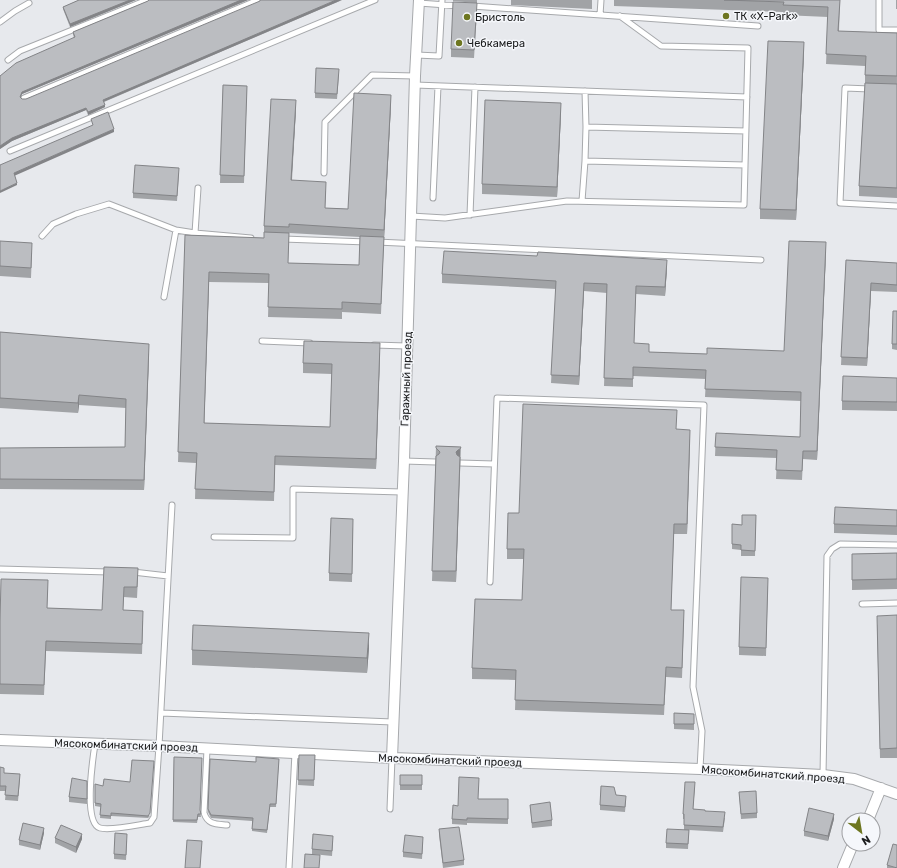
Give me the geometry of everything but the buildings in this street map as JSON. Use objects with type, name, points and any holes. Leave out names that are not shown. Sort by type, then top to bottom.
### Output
[{"type":"street","name":"Гаражный проезд","points":[[392,758],[404,461],[415,81],[419,1]]},
{"type":"street","name":"Мясокомбинатский проезд","points":[[0,740],[160,746],[392,758],[823,775],[854,779],[897,794]]},
{"type":"street","points":[[871,812],[881,788]]},
{"type":"street","points":[[843,868],[850,852]]},
{"type":"lane","points":[[8,60],[20,51],[147,0]]},
{"type":"lane","points":[[24,98],[258,0]]},
{"type":"lane","points":[[10,151],[375,0]]},
{"type":"lane","points":[[600,15],[601,0]]},
{"type":"lane","points":[[879,0],[879,30],[897,30]]},
{"type":"lane","points":[[419,1],[758,26]]},
{"type":"lane","points":[[416,55],[439,56],[442,2]]},
{"type":"lane","points":[[0,22],[29,3]]},
{"type":"lane","points":[[411,216],[445,218],[567,200],[744,205],[748,48],[661,46],[620,16]]},
{"type":"lane","points":[[324,174],[325,122],[372,75],[438,86],[746,97]]},
{"type":"lane","points":[[433,198],[438,86]]},
{"type":"lane","points":[[470,215],[475,87]]},
{"type":"lane","points":[[875,89],[846,88],[840,203],[897,206]]},
{"type":"lane","points":[[582,201],[586,127],[585,91]]},
{"type":"lane","points":[[586,127],[746,131]]},
{"type":"lane","points":[[585,161],[745,165]]},
{"type":"lane","points":[[195,233],[198,188]]},
{"type":"lane","points":[[42,236],[53,224],[76,214],[109,204],[176,230],[256,238]]},
{"type":"lane","points":[[164,297],[176,230]]},
{"type":"lane","points":[[279,239],[761,260]]},
{"type":"lane","points":[[262,341],[317,343]]},
{"type":"lane","points":[[364,344],[407,346]]},
{"type":"lane","points":[[490,582],[497,398],[704,405],[693,687],[702,731],[700,769]]},
{"type":"lane","points":[[404,461],[436,462]]},
{"type":"lane","points":[[460,463],[494,464]]},
{"type":"lane","points":[[214,537],[293,538],[293,489],[402,492]]},
{"type":"lane","points":[[95,744],[90,789],[91,815],[96,826],[100,828],[121,828],[150,823],[154,817],[160,746],[172,505]]},
{"type":"lane","points":[[823,775],[827,556],[832,549],[840,544],[897,545]]},
{"type":"lane","points":[[0,569],[115,572]]},
{"type":"lane","points":[[131,572],[168,576]]},
{"type":"lane","points":[[862,604],[897,603]]},
{"type":"lane","points":[[161,713],[393,722]]},
{"type":"lane","points":[[207,749],[204,813],[206,819],[212,823],[227,825]]},
{"type":"lane","points":[[289,868],[295,753]]},
{"type":"lane","points":[[390,809],[392,758]]},
{"type":"place","name":"ТК «X-Park»","points":[[726,16]]},
{"type":"place","name":"Бристоль","points":[[467,17]]},
{"type":"place","name":"Чебкамера","points":[[459,43]]}]
